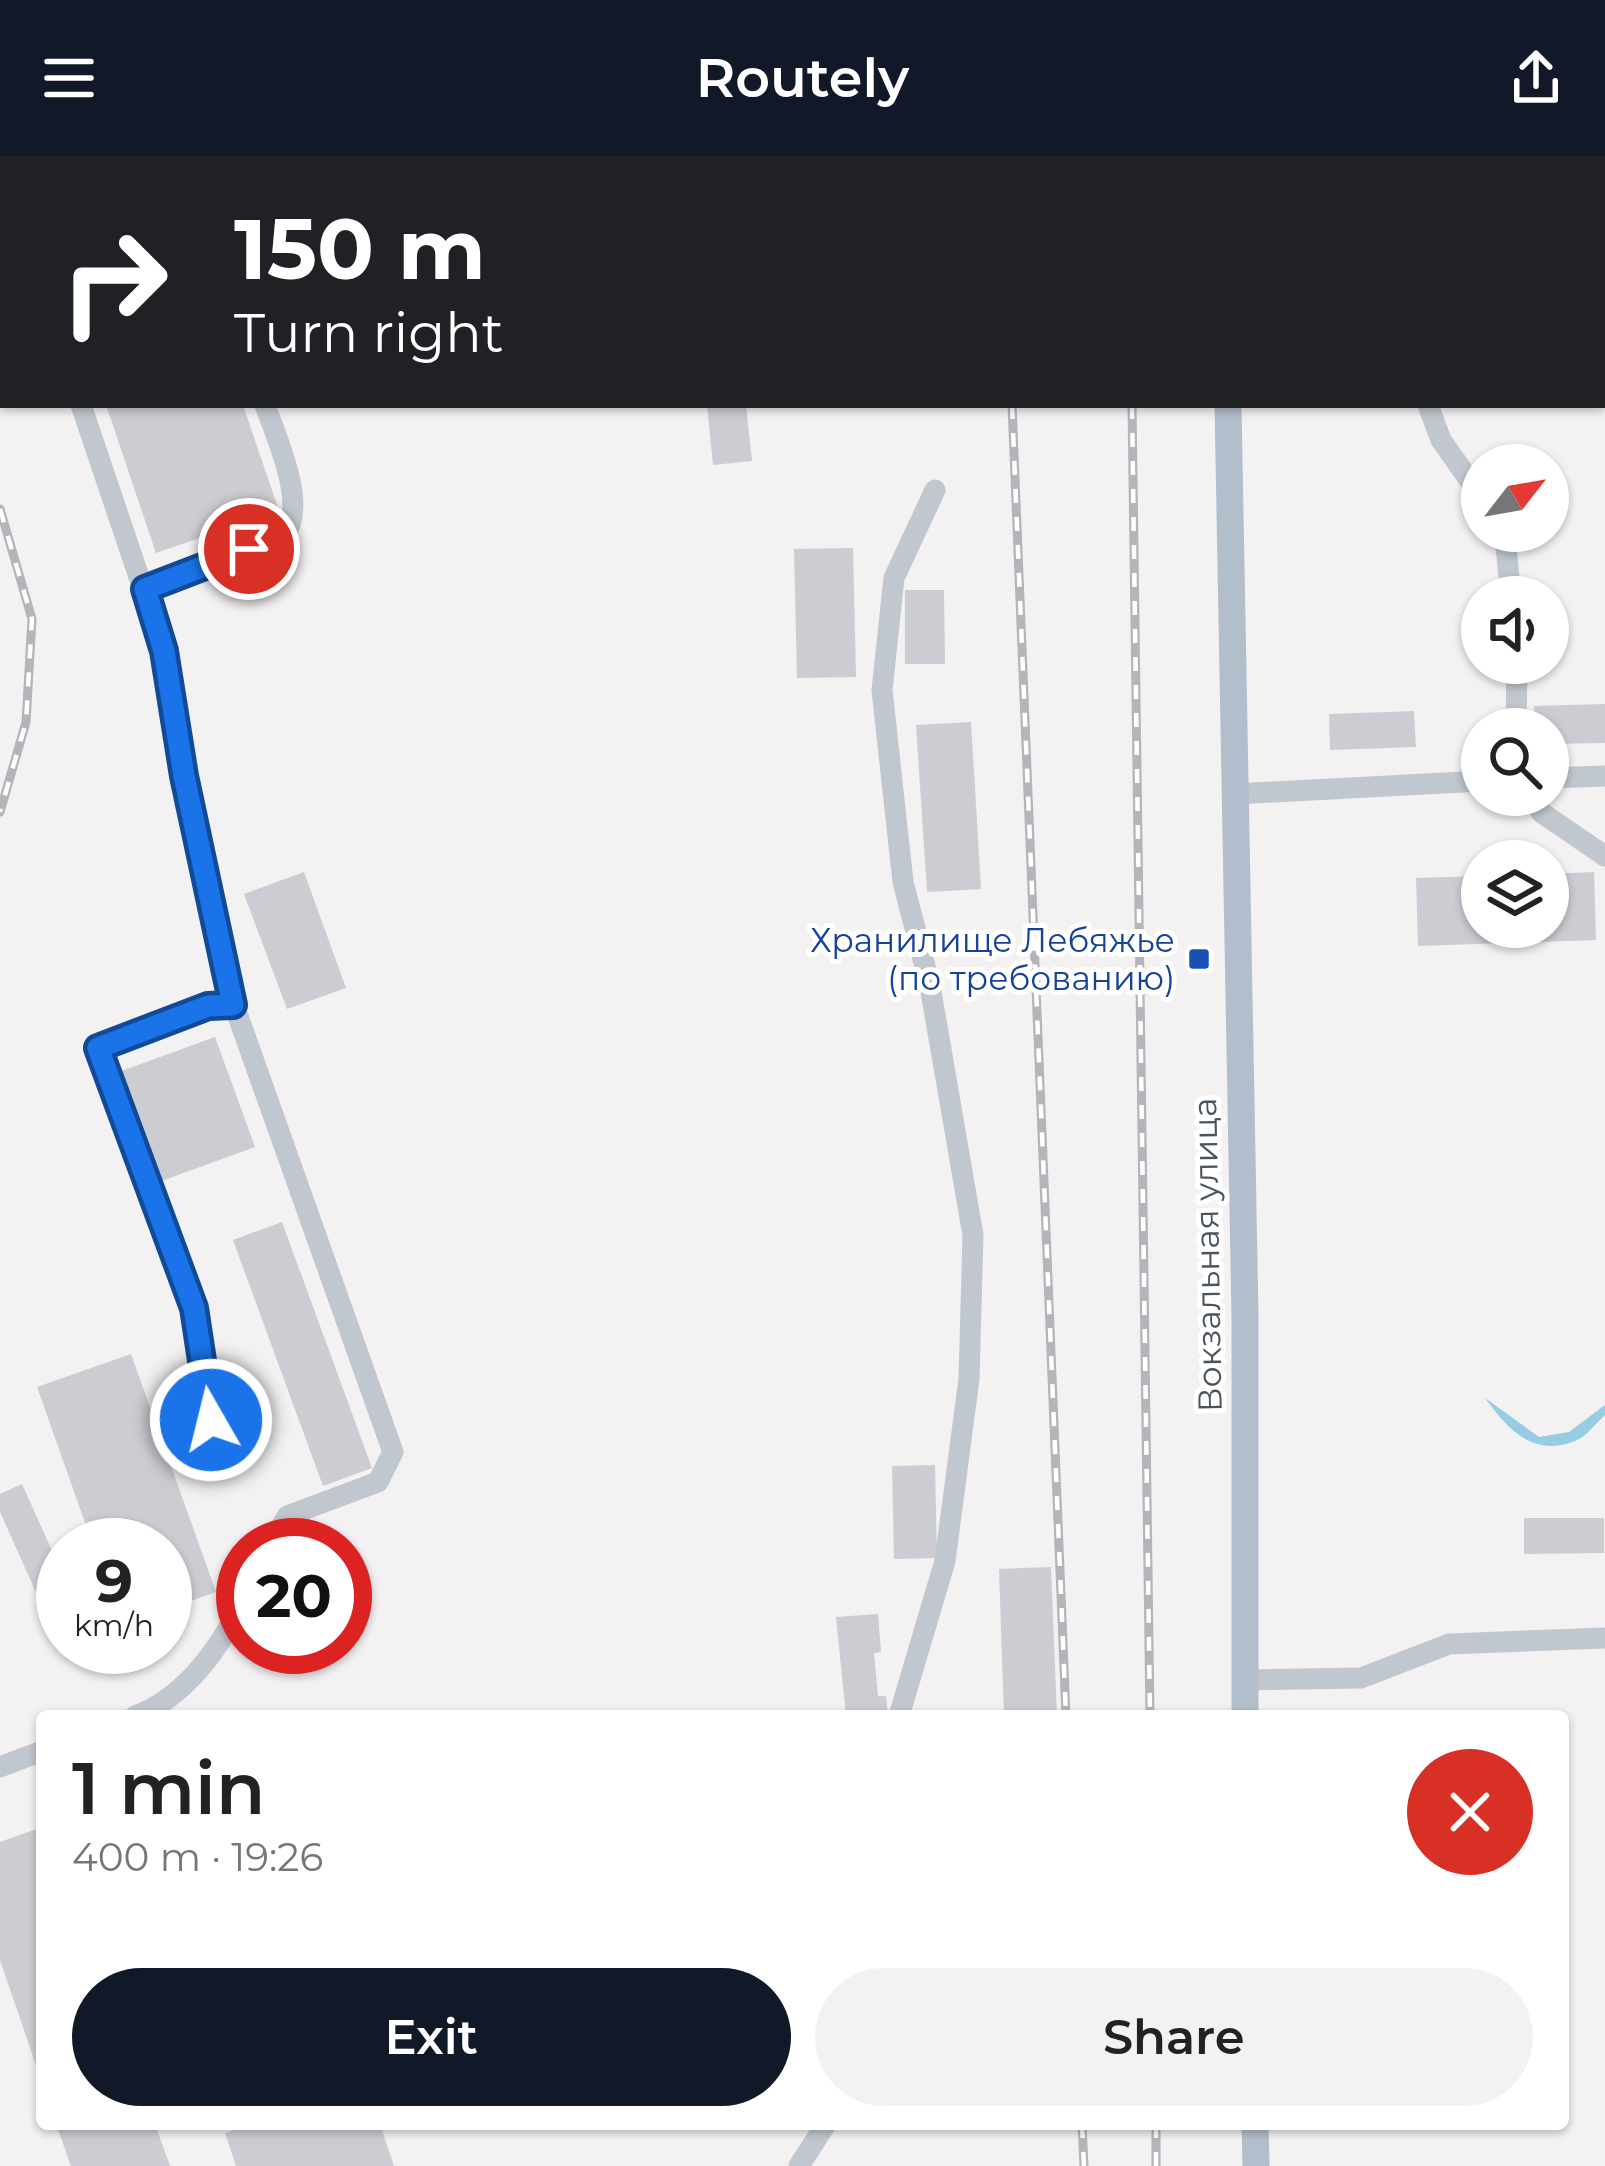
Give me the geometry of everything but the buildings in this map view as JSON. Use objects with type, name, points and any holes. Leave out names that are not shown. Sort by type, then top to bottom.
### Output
[{"type":"main road","name":"Вокзальная улица","points":[[1228,408],[1245,1317],[1246,1710]]},
{"type":"main road","points":[[1255,2130],[1256,2166]]},
{"type":"lane","points":[[82,408],[164,651],[184,776],[233,1005],[393,1452],[378,1481],[286,1518]]},
{"type":"lane","points":[[145,589],[284,536],[294,524],[284,457],[267,408]]},
{"type":"lane","points":[[1429,408],[1441,440],[1461,468]]},
{"type":"lane","points":[[901,1710],[945,1561],[969,1379],[973,1235],[930,986],[903,882],[882,690],[894,578],[935,490]]},
{"type":"lane","points":[[1569,777],[1605,776]]},
{"type":"lane","points":[[1235,794],[1461,782]]},
{"type":"lane","points":[[1546,816],[1605,856]]},
{"type":"lane","points":[[211,1420],[194,1308],[98,1048],[208,1006],[233,1005]]},
{"type":"lane","points":[[1245,1680],[1360,1678],[1449,1644],[1605,1638]]},
{"type":"lane","points":[[151,1710],[199,1670],[216,1644]]},
{"type":"lane","points":[[0,1767],[36,1753]]},
{"type":"lane","points":[[799,2166],[822,2130]]},
{"type":"water","points":[[1485,1398],[1539,1437],[1569,1432],[1605,1405],[1605,1415],[1579,1439],[1546,1446],[1522,1437]]},
{"type":"railway","points":[[1012,408],[1066,1710]]},
{"type":"railway","points":[[1132,408],[1150,1710]]},
{"type":"railway","points":[[0,509],[32,619],[26,722],[0,812]]},
{"type":"railway","points":[[1082,2130],[1084,2166]]},
{"type":"railway","points":[[1156,2130],[1156,2166]]},
{"type":"place","name":"Хранилище Лебяжье (по требованию)","points":[[1199,959]]},
{"type":"route","points":[[211,1420],[194,1308],[98,1048],[208,1006],[233,1005],[184,776],[164,651],[145,589],[249,549]]}]
